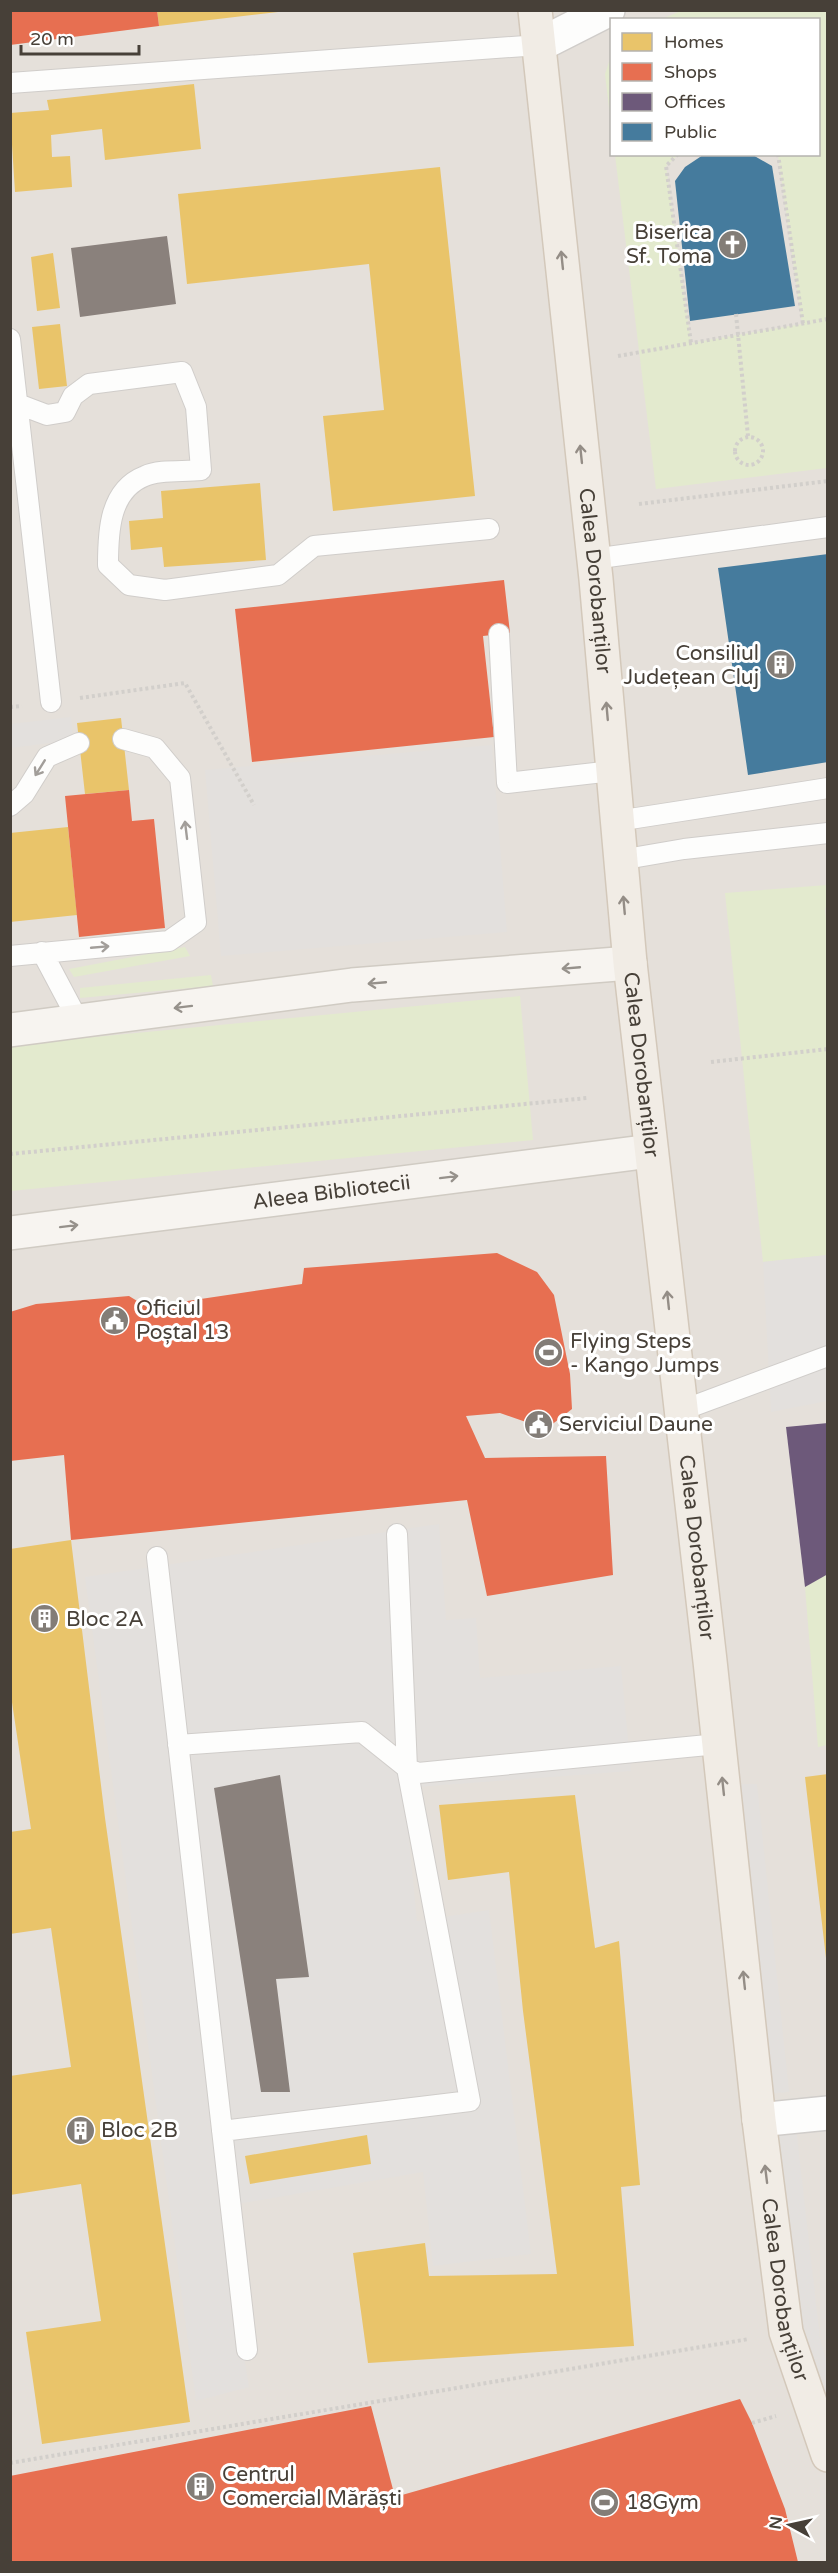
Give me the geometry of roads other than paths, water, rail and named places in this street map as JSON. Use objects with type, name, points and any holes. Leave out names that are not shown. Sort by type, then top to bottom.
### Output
[{"type":"main road","name":"Calea Dorobanților","points":[[535,10],[593,559],[630,963],[759,2120],[786,2332],[828,2455]]},
{"type":"main road","points":[[10,1030],[352,985],[630,963]]},
{"type":"main road","name":"Aleea Bibliotecii","points":[[10,1233],[651,1152]]},
{"type":"street","points":[[539,45],[608,10]]},
{"type":"street","points":[[759,2120],[828,2113]]},
{"type":"lane","points":[[10,83],[539,45]]},
{"type":"lane","points":[[10,339],[51,702]]},
{"type":"lane","points":[[18,404],[47,416],[65,412],[73,396],[89,384],[182,372],[196,408],[201,470],[146,475],[123,490],[108,528],[108,565],[129,585],[165,590],[278,575],[314,546],[489,529]]},
{"type":"lane","points":[[593,559],[828,527]]},
{"type":"lane","points":[[499,634],[507,783],[612,771]]},
{"type":"lane","points":[[10,956],[169,941],[196,922],[180,778],[154,748],[123,739]]},
{"type":"lane","points":[[10,806],[24,794],[47,757],[79,743]]},
{"type":"lane","points":[[617,821],[828,788]]},
{"type":"lane","points":[[620,860],[684,849],[828,833]]},
{"type":"lane","points":[[42,952],[78,1020]]},
{"type":"lane","points":[[680,1411],[828,1356]]},
{"type":"lane","points":[[222,2131],[470,2101],[407,1768],[397,1534]]},
{"type":"lane","points":[[157,1557],[247,2350]]},
{"type":"lane","points":[[178,1745],[362,1732],[407,1768],[418,1773],[718,1744]]},
{"type":"place","name":"Biserica Sf. Toma","points":[[733,244]]},
{"type":"place","name":"Consiliul Județean Cluj","points":[[780,665]]},
{"type":"place","name":"Oficiul Poștal 13","points":[[115,1320]]},
{"type":"place","name":"Flying Steps - Kango Jumps","points":[[549,1353]]},
{"type":"place","name":"Serviciul Daune","points":[[538,1424]]},
{"type":"place","name":"Bloc 2A","points":[[45,1619]]},
{"type":"place","name":"Bloc 2B","points":[[80,2130]]},
{"type":"place","name":"Centrul Comercial Mărăști","points":[[201,2486]]},
{"type":"place","name":"18Gym","points":[[605,2502]]}]
